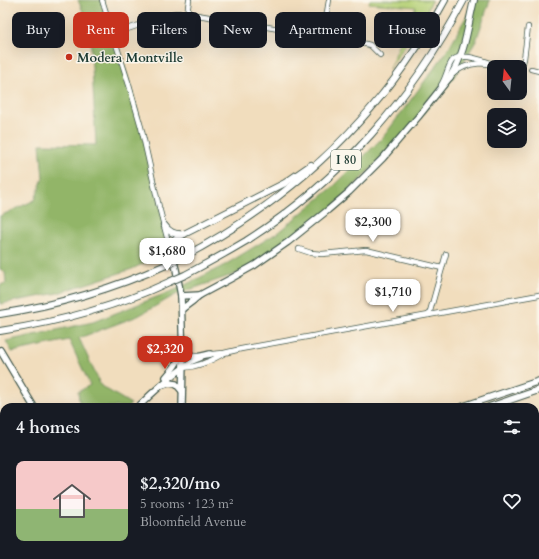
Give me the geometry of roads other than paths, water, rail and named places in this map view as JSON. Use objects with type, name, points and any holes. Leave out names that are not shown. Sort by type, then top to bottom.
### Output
[{"type":"highway","name":"I 80","points":[[0,314],[37,308],[91,294],[122,284],[181,258],[223,234],[263,208],[298,181],[339,144],[373,107],[394,81],[422,40],[445,0]]},
{"type":"highway","name":"I 80","points":[[0,332],[46,323],[96,310],[128,299],[185,275],[227,252],[264,229],[300,201],[343,163],[382,122],[417,77],[446,34],[464,0]]},
{"type":"highway","points":[[450,77],[461,56],[466,42],[474,0]]},
{"type":"highway","points":[[170,245],[184,234],[285,183],[339,144]]},
{"type":"highway","points":[[164,224],[172,233],[184,234]]},
{"type":"highway","points":[[473,403],[539,381]]},
{"type":"highway","points":[[501,403],[539,390]]},
{"type":"main road","points":[[182,309],[200,295],[255,265],[288,242],[349,192],[384,158],[450,77]]},
{"type":"main road","points":[[170,245],[176,269],[182,309],[182,403]]},
{"type":"main road","points":[[181,296],[200,295]]},
{"type":"main road","points":[[183,344],[192,356],[198,357],[210,354]]},
{"type":"main road","points":[[158,387],[175,365],[183,344]]},
{"type":"main road","points":[[1,352],[32,403]]},
{"type":"main road","points":[[142,403],[158,387],[183,368]]},
{"type":"main road","points":[[158,387],[172,383],[176,384],[182,391]]},
{"type":"street","points":[[102,0],[106,12]]},
{"type":"street","points":[[187,12],[189,0]]},
{"type":"street","points":[[327,12],[329,0]]},
{"type":"street","points":[[201,16],[275,29]]},
{"type":"street","points":[[524,60],[528,27]]},
{"type":"street","points":[[366,44],[370,45],[380,55]]},
{"type":"street","points":[[117,48],[141,127],[159,208],[170,245]]},
{"type":"street","points":[[437,93],[443,83],[451,62],[455,58],[461,56],[487,62]]},
{"type":"street","points":[[450,77],[457,70],[470,64],[487,63]]},
{"type":"street","points":[[531,69],[539,71]]},
{"type":"street","points":[[299,249],[311,253],[322,254],[366,250],[442,268]]},
{"type":"street","points":[[429,315],[446,254]]},
{"type":"street","points":[[183,368],[191,362],[210,354],[224,353],[539,295]]},
{"type":"street","points":[[183,368],[192,368],[224,353]]},
{"type":"place","name":"Modera Montville","points":[[69,57]]}]
